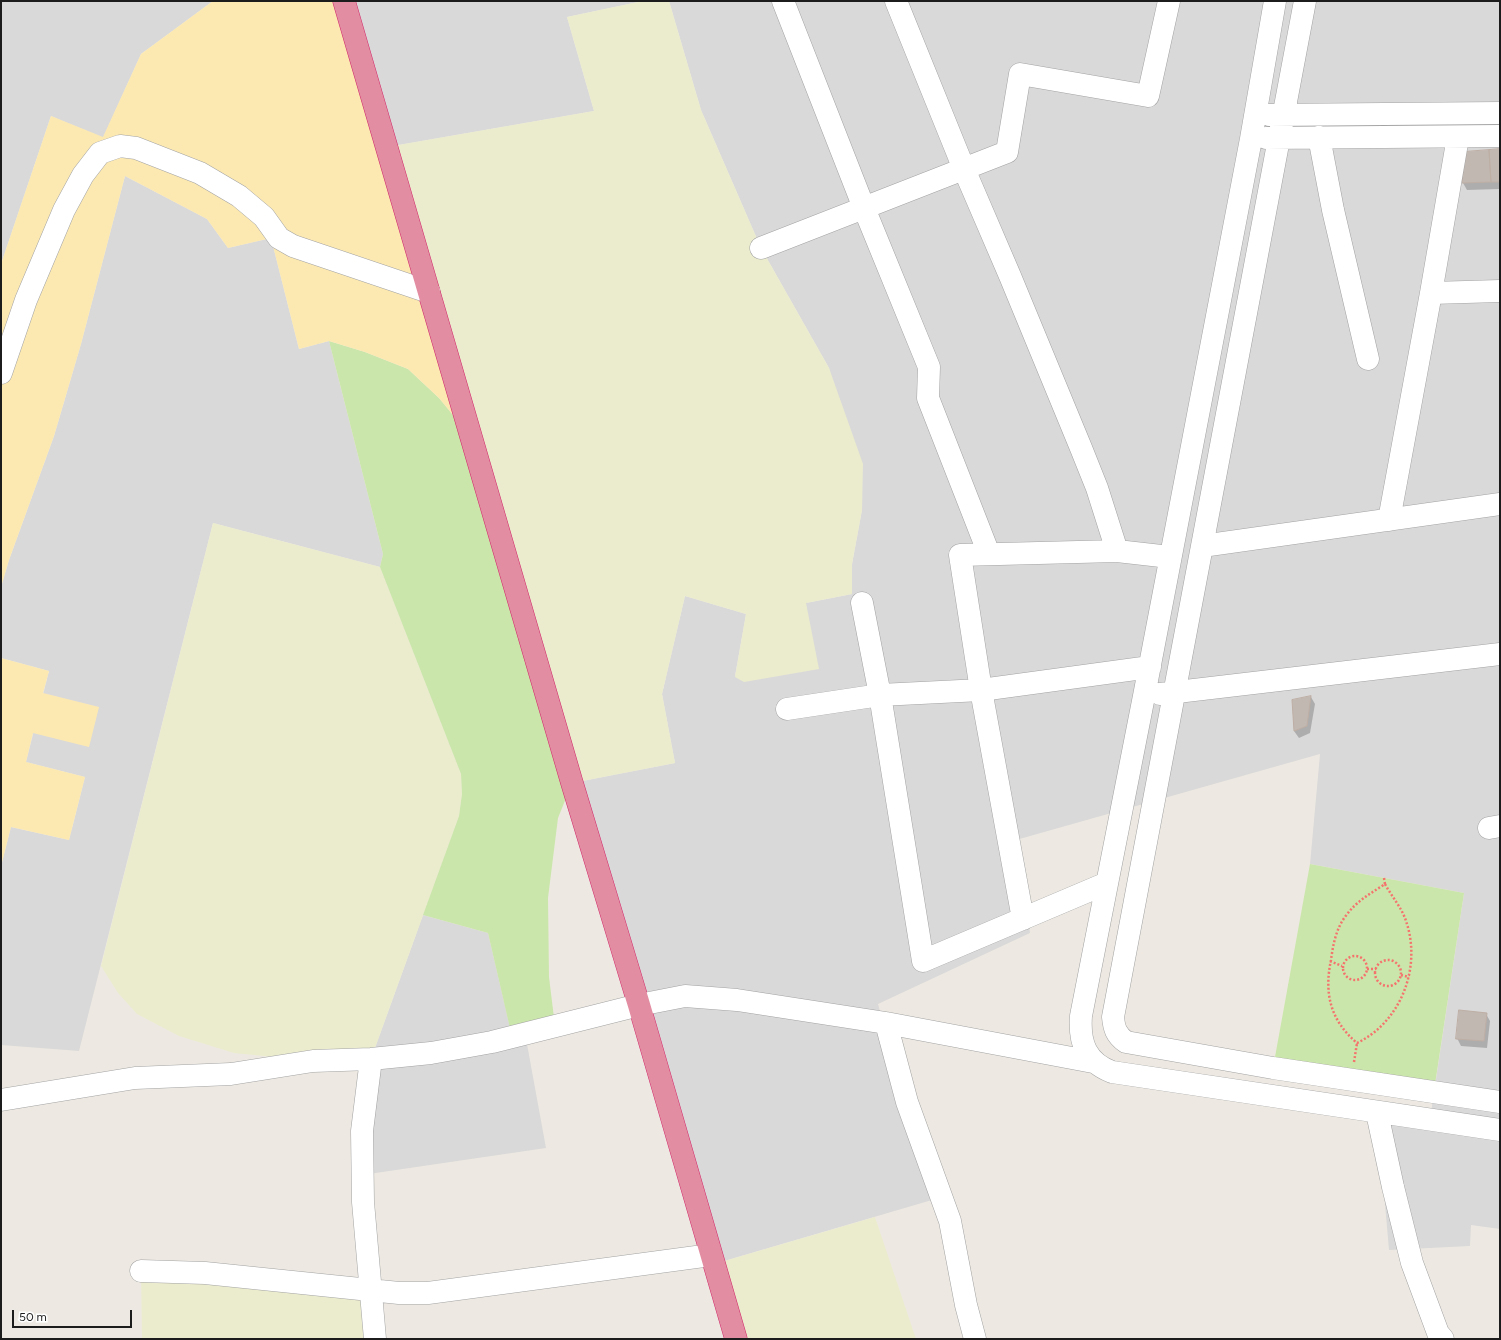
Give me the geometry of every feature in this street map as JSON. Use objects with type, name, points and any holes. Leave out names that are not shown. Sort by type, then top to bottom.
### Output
[{"type":"highway","points":[[344,1],[736,1339]]},
{"type":"street","points":[[783,1],[864,208],[929,367],[928,398],[990,554]]},
{"type":"street","points":[[896,1],[964,169],[1082,448],[1097,488],[1117,552]]},
{"type":"street","points":[[761,248],[1006,152],[1020,74],[1148,96],[1169,1]]},
{"type":"street","points":[[1093,1062],[1082,1042],[1080,1031],[1081,1016],[1150,667],[1251,139],[1275,1]]},
{"type":"street","points":[[1305,1],[1113,1017],[1114,1028],[1120,1038],[1126,1042],[1273,1068],[1500,1102]]},
{"type":"street","points":[[1255,115],[1500,113]]},
{"type":"street","points":[[1251,139],[1500,136]]},
{"type":"street","points":[[1319,137],[1333,210],[1368,359]]},
{"type":"street","points":[[1389,520],[1458,137]]},
{"type":"street","points":[[1,374],[26,300],[64,210],[83,175],[100,153],[120,146],[136,148],[200,172],[239,196],[264,217],[280,238],[293,246],[429,292]]},
{"type":"street","points":[[1431,293],[1500,292]]},
{"type":"street","points":[[1202,546],[1500,504]]},
{"type":"street","points":[[1023,919],[981,690],[960,555],[1117,552],[1170,557]]},
{"type":"street","points":[[862,603],[880,695],[923,961],[1107,883]]},
{"type":"street","points":[[1144,696],[1500,654]]},
{"type":"street","points":[[787,710],[880,695],[981,690],[1150,667]]},
{"type":"street","points":[[1,1100],[135,1078],[230,1074],[313,1061],[371,1059],[431,1053],[492,1042],[639,1005],[685,996],[722,999],[886,1023],[1093,1062],[1112,1072],[1500,1130]]},
{"type":"street","points":[[886,1023],[907,1102],[950,1221],[966,1305],[975,1339]]},
{"type":"street","points":[[371,1059],[362,1131],[363,1202],[375,1339]]},
{"type":"street","points":[[1377,1112],[1412,1263],[1438,1333],[1443,1339]]},
{"type":"street","points":[[141,1270],[205,1273],[399,1294],[428,1293],[711,1255]]},
{"type":"path","points":[[1384,878],[1385,884],[1391,896],[1400,908],[1410,932],[1412,957],[1409,977],[1407,987],[1399,1004],[1389,1017],[1376,1031],[1357,1043],[1346,1034],[1338,1022],[1332,1006],[1327,981],[1328,970],[1335,939],[1344,918],[1354,905],[1363,897],[1385,884]]},
{"type":"path","points":[[1358,955],[1365,960],[1367,969],[1362,978],[1354,980],[1350,979],[1344,974],[1342,966],[1346,958],[1358,955]]},
{"type":"path","points":[[1330,960],[1342,966]]},
{"type":"path","points":[[1384,961],[1393,961],[1399,967],[1401,975],[1396,983],[1389,986],[1378,981],[1375,974],[1376,969],[1380,963],[1384,961]]},
{"type":"path","points":[[1367,969],[1376,969]]},
{"type":"path","points":[[1401,975],[1409,977]]},
{"type":"shaded area","points":[[1,1],[213,1],[141,54],[103,138],[51,116],[1,264]]},
{"type":"shaded area","points":[[344,1],[643,1],[567,17],[594,111],[387,147]]},
{"type":"shaded area","points":[[669,1],[1500,1],[1500,1229],[1471,1225],[1470,1246],[1389,1250],[1377,1113],[1430,1119],[1464,893],[1310,864],[1320,754],[1016,840],[1030,933],[878,1004],[932,1200],[714,1264],[572,783],[675,763],[662,694],[685,596],[746,614],[735,676],[806,603],[852,594],[852,564],[862,510],[829,368],[761,248],[701,110]]},
{"type":"shaded area","points":[[125,176],[207,219],[228,248],[271,238],[299,349],[329,341],[383,554],[380,567],[213,523],[79,1051],[1,1045],[1,866],[11,827],[69,840],[85,777],[26,762],[49,671],[1,658],[1,587],[9,560],[54,436],[81,344]]},
{"type":"shaded area","points":[[423,915],[488,933],[512,1036],[525,1033],[546,1148],[362,1175],[371,1059]]},
{"type":"green space","points":[[643,1],[669,1],[701,110],[761,248],[829,368],[863,464],[862,510],[852,564],[852,594],[806,603],[819,669],[744,682],[735,677],[746,614],[685,596],[662,694],[675,763],[572,783],[387,147],[594,111],[567,17]]},
{"type":"green space","points":[[329,341],[365,352],[408,369],[439,398],[471,437],[572,783],[558,818],[548,898],[549,977],[555,1026],[512,1037],[488,933],[423,915],[459,816],[462,794],[461,774],[380,567],[383,554]]},
{"type":"green space","points":[[213,523],[380,567],[461,774],[462,794],[459,816],[371,1059],[313,1061],[234,1053],[179,1036],[137,1014],[118,993],[101,966]]},
{"type":"green space","points":[[1310,864],[1464,893],[1434,1091],[1273,1068]]},
{"type":"green space","points":[[875,1217],[916,1339],[736,1339],[714,1264]]},
{"type":"green space","points":[[141,1271],[370,1290],[375,1339],[142,1339]]},
{"type":"sand","points":[[213,1],[344,1],[471,437],[439,398],[408,369],[365,352],[329,341],[299,349],[271,238],[228,248],[207,219],[125,176],[81,344],[54,436],[9,560],[1,587],[1,264],[51,116],[103,137],[141,54]]},
{"type":"sand","points":[[1,658],[49,671],[43,693],[99,707],[89,747],[33,733],[26,762],[85,777],[69,840],[11,827],[1,866]]},
{"type":"building","points":[[1500,149],[1500,182],[1491,182],[1489,150]]},
{"type":"building","points":[[1489,150],[1491,182],[1462,183],[1464,152]]},
{"type":"building","points":[[1311,696],[1307,726],[1294,731],[1292,700]]},
{"type":"building","points":[[1459,1010],[1487,1013],[1484,1041],[1456,1039]]}]
